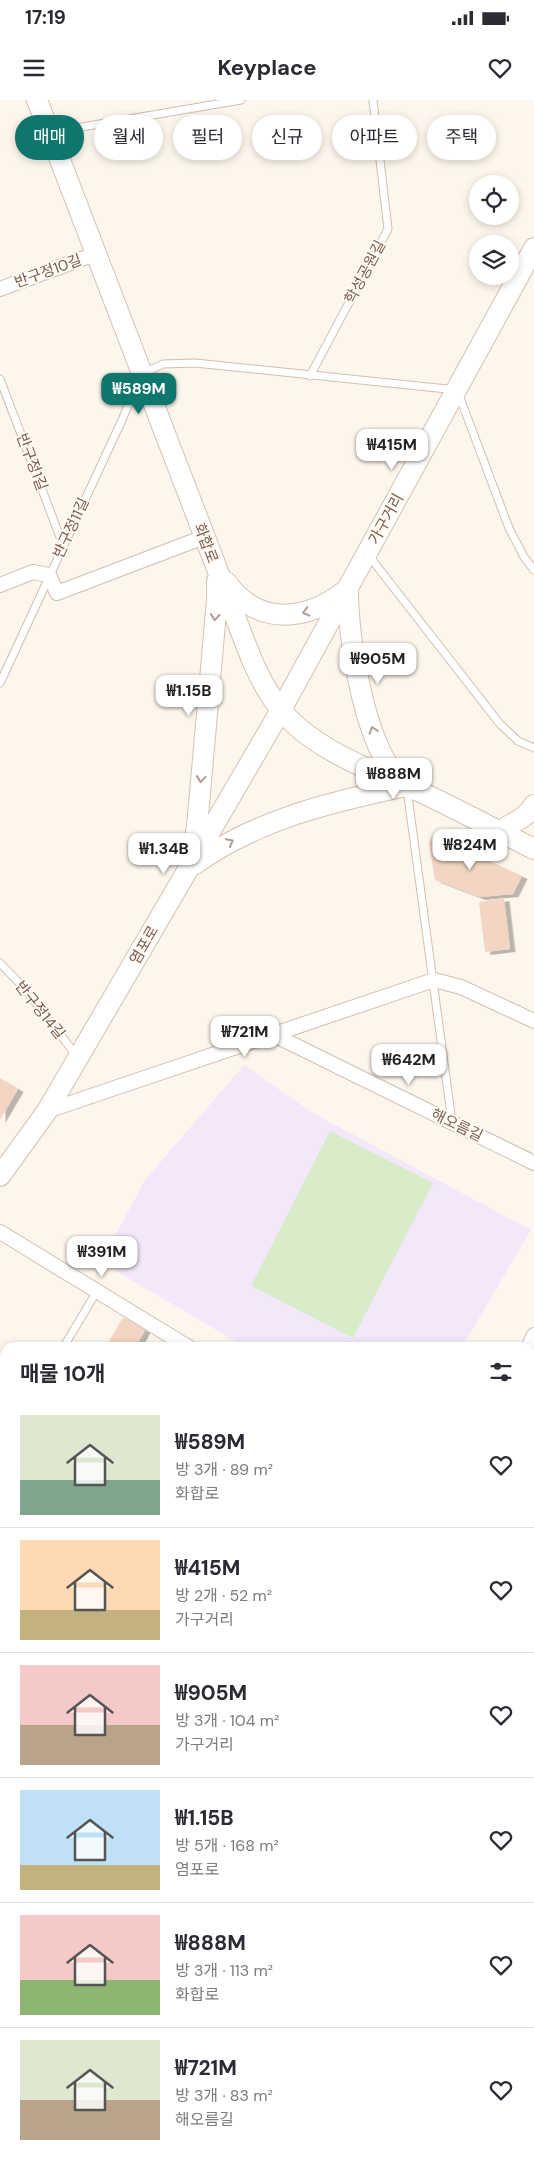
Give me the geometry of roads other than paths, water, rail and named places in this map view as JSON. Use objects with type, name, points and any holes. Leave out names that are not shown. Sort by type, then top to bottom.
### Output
[{"type":"main road","name":"화합로","points":[[37,100],[43,115]]},
{"type":"main road","name":"화합로","points":[[60,160],[216,568],[262,681],[281,710],[311,736],[355,763],[534,849]]},
{"type":"main road","name":"가구거리","points":[[281,710],[534,248]]},
{"type":"main road","points":[[216,568],[234,594],[258,610],[270,614],[298,614],[313,610],[326,604],[348,588]]},
{"type":"main road","points":[[189,868],[199,798],[217,600],[216,568]]},
{"type":"main road","points":[[348,588],[351,643],[370,719],[386,761],[395,776],[406,786]]},
{"type":"main road","name":"염포로","points":[[0,1176],[47,1111],[281,710]]},
{"type":"main road","points":[[189,868],[215,849],[275,820],[331,802],[406,786]]},
{"type":"main road","points":[[498,832],[519,820],[530,811],[534,804]]},
{"type":"street","name":"반구정10길","points":[[0,289],[95,254]]},
{"type":"street","points":[[0,585],[33,572],[49,575],[57,593],[204,537]]},
{"type":"street","points":[[47,1111],[434,980],[461,987],[534,1021]]},
{"type":"street","name":"해오름길","points":[[272,1034],[534,1163]]},
{"type":"street","points":[[0,1232],[177,1342]]},
{"type":"lane","points":[[84,126],[241,100]]},
{"type":"lane","name":"학성공원길","points":[[310,376],[388,229],[373,100]]},
{"type":"lane","points":[[141,374],[163,364],[196,363],[457,390],[509,528],[524,557],[534,570]]},
{"type":"lane","name":"반구정11길","points":[[0,683],[141,374]]},
{"type":"lane","name":"반구정1길","points":[[0,380],[63,545]]},
{"type":"lane","points":[[367,554],[500,724],[518,741],[534,748]]},
{"type":"lane","points":[[406,786],[434,980],[452,1123]]},
{"type":"lane","name":"반구정14길","points":[[0,963],[25,989],[78,1058]]},
{"type":"lane","points":[[67,1342],[97,1291]]}]
